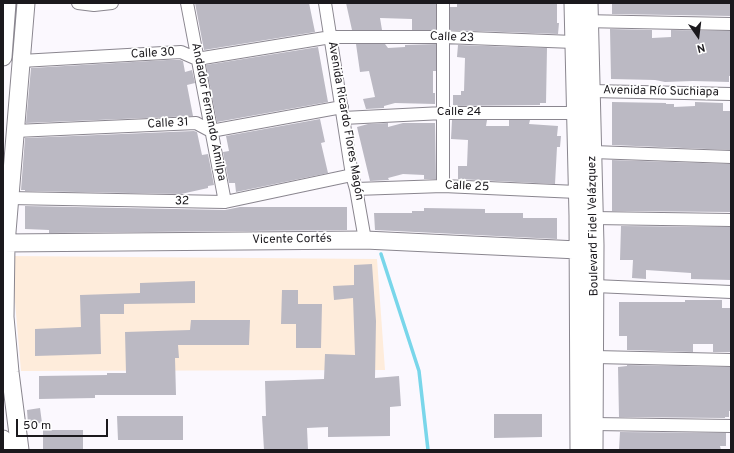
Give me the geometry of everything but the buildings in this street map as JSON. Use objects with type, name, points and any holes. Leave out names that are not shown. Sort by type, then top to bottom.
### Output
[{"type":"street","points":[[3,57],[7,3]]},
{"type":"street","points":[[20,450],[5,317],[4,243],[26,3]]},
{"type":"street","points":[[78,3],[94,5],[112,3]]},
{"type":"street","name":"Andador Fernando Amilpa","points":[[187,3],[225,202]]},
{"type":"street","name":"Avenida Ricardo Flores Magón","points":[[325,3],[352,175],[365,240]]},
{"type":"street","points":[[443,3],[443,186]]},
{"type":"street","name":"Boulevard Fidel Velázquez","points":[[574,3],[582,21],[591,91],[595,286],[594,450]]},
{"type":"street","name":"Boulevard Fidel Velázquez","points":[[579,450],[578,250],[574,42],[589,3]]},
{"type":"street","points":[[582,21],[731,24]]},
{"type":"street","name":"Calle 30","points":[[21,61],[181,52],[198,59],[330,37]]},
{"type":"street","name":"Calle 23","points":[[330,37],[443,37],[574,42]]},
{"type":"street","name":"Avenida Río Suchiapa","points":[[591,91],[731,94]]},
{"type":"street","points":[[211,131],[342,112]]},
{"type":"street","name":"Calle 24","points":[[342,112],[576,113]]},
{"type":"street","name":"Calle 31","points":[[15,131],[196,123],[211,131]]},
{"type":"street","points":[[593,152],[731,158]]},
{"type":"street","name":"32","points":[[9,198],[225,202],[352,175]]},
{"type":"street","name":"Calle 25","points":[[356,189],[443,186],[577,192]]},
{"type":"street","points":[[593,218],[731,220]]},
{"type":"street","name":"Vicente Cortés","points":[[4,243],[365,240],[578,250]]},
{"type":"street","points":[[595,286],[731,292]]},
{"type":"street","points":[[594,357],[731,360]]},
{"type":"street","points":[[594,424],[731,426]]},
{"type":"street","points":[[3,439],[4,450]]},
{"type":"shaded area","points":[[11,256],[377,259],[385,370],[21,371]]},
{"type":"waterway","points":[[381,254],[419,371],[428,450]]}]
